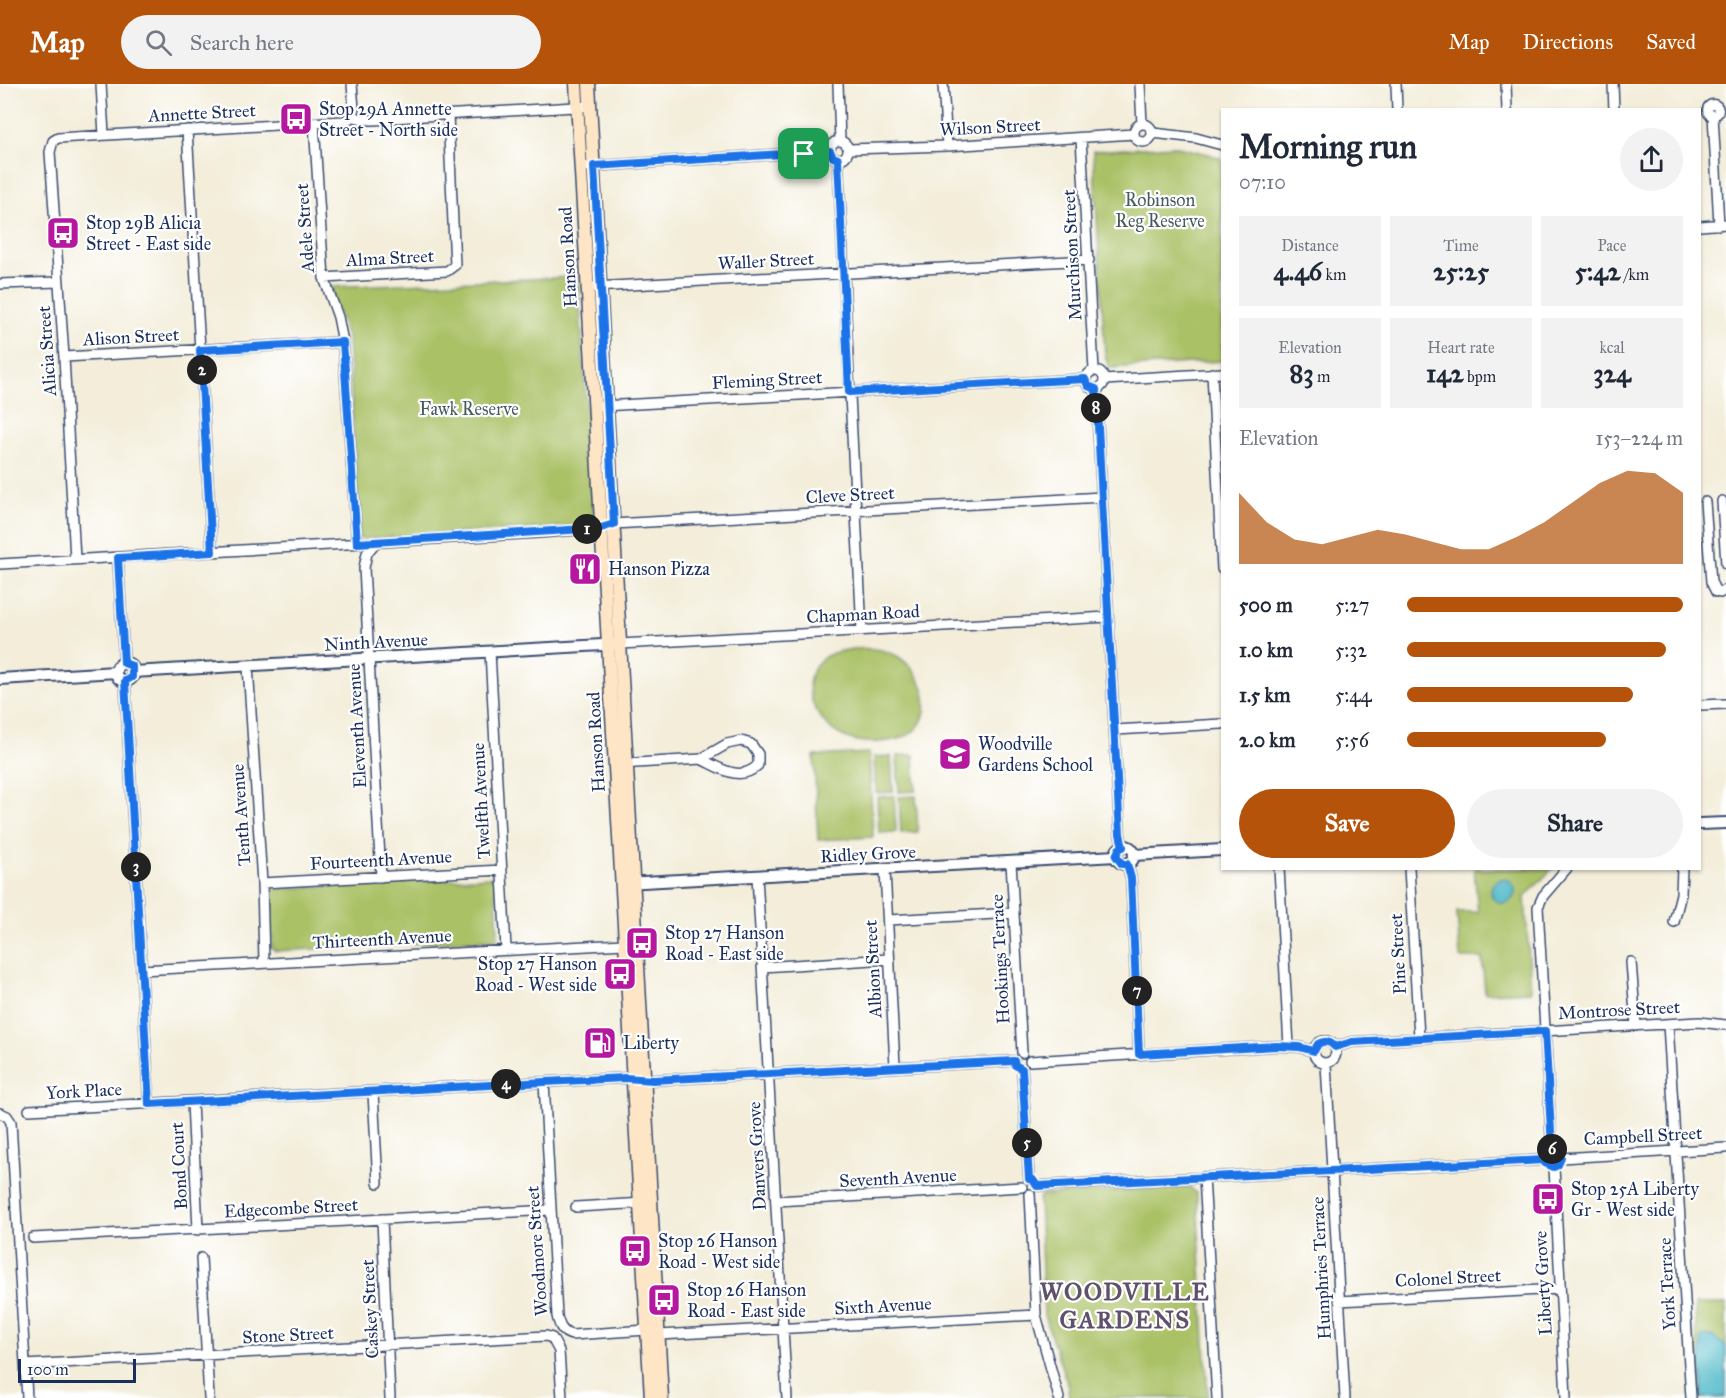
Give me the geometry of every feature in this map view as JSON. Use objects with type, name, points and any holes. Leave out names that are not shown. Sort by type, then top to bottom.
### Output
[{"type":"main road","name":"Hanson Road","points":[[576,84],[581,167],[594,287],[628,883],[637,950],[639,1079],[653,1333],[662,1398]]},
{"type":"main road","name":"Hanson Road","points":[[589,84],[594,166],[594,287]]},
{"type":"main road","name":"Hanson Road","points":[[628,883],[624,944],[639,1079]]},
{"type":"main road","points":[[624,944],[632,945],[637,950]]},
{"type":"main road","name":"Hanson Road","points":[[651,1398],[653,1333]]},
{"type":"street","points":[[101,84],[104,135]]},
{"type":"street","points":[[352,84],[353,112]]},
{"type":"street","points":[[838,84],[840,141]]},
{"type":"street","points":[[943,84],[947,146]]},
{"type":"street","points":[[1140,84],[1142,124]]},
{"type":"street","points":[[1396,84],[1397,108]]},
{"type":"street","points":[[1506,84],[1507,108]]},
{"type":"street","points":[[1613,84],[1614,108]]},
{"type":"street","name":"Annette Street","points":[[53,141],[58,138],[343,121],[349,119],[353,112],[369,121],[591,106]]},
{"type":"street","points":[[1701,226],[1723,225],[1713,111]]},
{"type":"street","name":"Alma Street","points":[[324,278],[447,271],[454,265],[448,115]]},
{"type":"street","name":"Adele Street","points":[[314,123],[324,278],[338,317],[343,342],[357,543]]},
{"type":"street","points":[[1142,124],[1150,126],[1153,133],[1150,139],[1142,142],[1136,140],[1134,134],[1135,128],[1142,124]]},
{"type":"street","points":[[187,130],[212,552]]},
{"type":"street","points":[[1153,133],[1196,138],[1221,145]]},
{"type":"street","name":"Wilson Street","points":[[849,149],[947,146],[1134,134]]},
{"type":"street","name":"Murchison Street","points":[[1081,138],[1094,370]]},
{"type":"street","name":"Alicia Street","points":[[53,141],[50,152],[75,560]]},
{"type":"street","points":[[840,141],[846,143],[849,149],[846,156],[838,159],[833,157],[830,151],[831,145],[840,141]]},
{"type":"street","points":[[581,167],[830,151]]},
{"type":"street","points":[[838,159],[862,631]]},
{"type":"street","name":"Waller Street","points":[[594,287],[1089,260]]},
{"type":"street","points":[[0,284],[58,282]]},
{"type":"street","name":"Alison Street","points":[[64,357],[343,342]]},
{"type":"street","points":[[1094,370],[1101,373],[1104,380],[1102,386],[1096,389],[1088,386],[1085,379],[1094,370]]},
{"type":"street","points":[[1104,380],[1221,373]]},
{"type":"street","points":[[1212,374],[1221,549]]},
{"type":"street","name":"Fleming Street","points":[[601,406],[1085,379]]},
{"type":"street","points":[[1096,389],[1120,851],[1122,864],[1127,864],[1134,859],[1131,848],[1120,851]]},
{"type":"street","name":"Cleve Street","points":[[0,564],[1102,497]]},
{"type":"street","points":[[1726,564],[1724,501],[1702,502],[1711,582],[1716,592],[1720,593],[1726,589]]},
{"type":"street","name":"Eleventh Avenue","points":[[376,542],[367,553],[364,568],[381,877]]},
{"type":"street","points":[[118,558],[124,663]]},
{"type":"street","name":"Chapman Road","points":[[614,644],[1108,617]]},
{"type":"street","name":"Ninth Avenue","points":[[133,672],[614,644]]},
{"type":"street","name":"Twelfth Avenue","points":[[490,652],[506,949]]},
{"type":"street","points":[[124,663],[132,666],[133,672],[132,677],[125,681],[120,680],[116,672],[117,667],[124,663]]},
{"type":"street","name":"Tenth Avenue","points":[[248,666],[262,883],[264,962]]},
{"type":"street","points":[[0,679],[116,672]]},
{"type":"street","points":[[125,681],[149,1104]]},
{"type":"street","points":[[1701,705],[1726,704]]},
{"type":"street","points":[[1115,730],[1221,724]]},
{"type":"street","points":[[621,764],[701,759],[738,774],[751,772],[758,765],[758,754],[752,744],[741,741],[727,744],[701,759]]},
{"type":"street","points":[[1701,824],[1726,823]]},
{"type":"street","points":[[1134,855],[1221,850]]},
{"type":"street","name":"Ridley Grove","points":[[628,883],[1011,862],[1120,851]]},
{"type":"street","name":"Hookings Terrace","points":[[1011,862],[1022,1053]]},
{"type":"street","points":[[1127,864],[1131,878],[1139,1054]]},
{"type":"street","name":"Fourteenth Avenue","points":[[262,883],[502,870]]},
{"type":"street","name":"Albion Street","points":[[885,870],[894,1066]]},
{"type":"street","points":[[1279,870],[1289,1046]]},
{"type":"street","name":"Pine Street","points":[[1409,870],[1419,1037]]},
{"type":"street","points":[[1552,1150],[1538,907],[1543,896],[1565,870]]},
{"type":"street","points":[[1674,922],[1681,894],[1682,870]]},
{"type":"street","name":"Danvers Grove","points":[[757,876],[787,1398]]},
{"type":"street","points":[[888,920],[1014,913]]},
{"type":"street","name":"Thirteenth Avenue","points":[[141,970],[624,944]]},
{"type":"street","points":[[762,966],[889,959]]},
{"type":"street","points":[[1631,962],[1636,1026]]},
{"type":"street","name":"Montrose Street","points":[[1335,1047],[1352,1042],[1419,1037],[1705,1022],[1726,1025]]},
{"type":"street","name":"York Terrace","points":[[1668,1024],[1690,1398]]},
{"type":"street","points":[[1321,1042],[1329,1042],[1335,1047],[1335,1058],[1326,1064],[1318,1061],[1314,1051],[1321,1042]]},
{"type":"street","points":[[1030,1061],[1289,1046],[1314,1051]]},
{"type":"street","points":[[1022,1069],[1015,1065],[1014,1061],[1018,1054],[1022,1053],[1029,1057],[1030,1061]]},
{"type":"street","name":"York Place","points":[[28,1110],[544,1082],[768,1074],[1014,1061]]},
{"type":"street","points":[[1022,1069],[1029,1065],[1030,1061]]},
{"type":"street","name":"Humphries Terrace","points":[[1326,1064],[1345,1398]]},
{"type":"street","points":[[1022,1069],[1029,1179]]},
{"type":"street","name":"Woodmore Street","points":[[544,1082],[557,1316],[563,1331],[572,1335],[653,1333]]},
{"type":"street","points":[[373,1093],[378,1183]]},
{"type":"street","name":"Bond Court","points":[[192,1102],[198,1230]]},
{"type":"street","points":[[0,1113],[7,1116],[11,1122],[27,1398]]},
{"type":"street","name":"Campbell Street","points":[[1561,1158],[1726,1148]]},
{"type":"street","points":[[1544,1160],[1545,1163],[1554,1167],[1558,1165],[1561,1158],[1557,1152],[1552,1150]]},
{"type":"street","points":[[1544,1160],[1548,1152],[1552,1150]]},
{"type":"street","points":[[1037,1186],[1544,1160]]},
{"type":"street","name":"Liberty Grove","points":[[1554,1167],[1566,1398]]},
{"type":"street","points":[[1204,1177],[1217,1398]]},
{"type":"street","points":[[1029,1179],[1033,1180],[1037,1186]]},
{"type":"street","points":[[1029,1179],[1023,1183],[1023,1191],[1030,1194],[1036,1191],[1037,1186]]},
{"type":"street","name":"Seventh Avenue","points":[[776,1201],[1022,1187]]},
{"type":"street","points":[[1030,1194],[1036,1315],[1059,1398]]},
{"type":"street","points":[[576,1207],[645,1203]]},
{"type":"street","name":"Edgecombe Street","points":[[33,1238],[550,1210]]},
{"type":"street","name":"Caskey Street","points":[[382,1219],[390,1398]]},
{"type":"street","points":[[201,1258],[209,1398]]},
{"type":"street","name":"Colonel Street","points":[[1339,1301],[1560,1289]]},
{"type":"street","name":"Sixth Avenue","points":[[653,1333],[1036,1315]]},
{"type":"street","name":"Stone Street","points":[[25,1365],[546,1336],[552,1338],[559,1351],[561,1398]]},
{"type":"green space","name":"Robinson Reg Reserve","points":[[1173,146],[1221,159],[1221,361],[1109,368],[1105,355],[1093,151]]},
{"type":"green space","name":"Fawk Reserve","points":[[578,277],[594,525],[360,539],[348,340],[330,287]]},
{"type":"green space","points":[[852,649],[875,649],[892,653],[908,665],[917,676],[926,702],[919,725],[909,734],[888,741],[857,741],[835,731],[818,714],[810,691],[810,679],[814,669],[822,659],[829,655]]},
{"type":"green space","points":[[869,753],[873,837],[818,840],[814,756]]},
{"type":"green space","points":[[914,755],[916,791],[899,792],[897,756]]},
{"type":"green space","points":[[891,756],[893,792],[876,793],[874,757]]},
{"type":"green space","points":[[894,796],[896,832],[879,833],[877,797]]},
{"type":"green space","points":[[916,796],[918,832],[901,833],[899,797]]},
{"type":"green space","points":[[1474,870],[1551,870],[1525,897],[1531,991],[1485,993],[1482,958],[1460,958],[1457,912],[1478,912]]},
{"type":"green space","points":[[490,877],[496,884],[498,939],[276,951],[272,948],[270,895],[275,889]]},
{"type":"green space","points":[[1190,1187],[1197,1194],[1208,1398],[1069,1398],[1068,1386],[1044,1315],[1039,1200],[1041,1195]]},
{"type":"green space","points":[[1695,1304],[1726,1304],[1726,1398],[1699,1398]]},
{"type":"water","points":[[1503,879],[1511,883],[1515,891],[1511,899],[1503,903],[1495,899],[1491,891],[1495,883]]},
{"type":"water","points":[[1706,1335],[1726,1346],[1726,1397],[1702,1398],[1701,1338]]},
{"type":"place","name":"Stop 29A Annette Street - North side","points":[[296,119]]},
{"type":"place","name":"Stop 29B Alicia Street - East side","points":[[63,233]]},
{"type":"place","name":"Hanson Pizza","points":[[585,569]]},
{"type":"place","name":"Woodville Gardens School","points":[[955,754]]},
{"type":"place","name":"Stop 27 Hanson Road - East side","points":[[642,943]]},
{"type":"place","name":"Stop 27 Hanson Road - West side","points":[[620,974]]},
{"type":"place","name":"Liberty","points":[[600,1043]]},
{"type":"place","name":"Stop 25A Liberty Gr - West side","points":[[1548,1199]]},
{"type":"place","name":"Stop 26 Hanson Road - West side","points":[[635,1251]]},
{"type":"place","name":"Stop 26 Hanson Road - East side","points":[[664,1300]]},
{"type":"district","name":"WOODVILLE GARDENS","points":[[1125,1306]]},
{"type":"route","points":[[830,151],[833,157],[838,159],[849,392],[1085,379],[1088,386],[1096,389],[1120,834],[1123,847],[1119,849],[1116,856],[1122,864],[1127,864],[1131,878],[1139,1054],[1277,1046],[1299,1047],[1314,1051],[1318,1044],[1325,1041],[1335,1047],[1352,1042],[1545,1031],[1552,1150],[1560,1154],[1561,1161],[1558,1165],[1549,1166],[1544,1160],[1037,1186],[1033,1180],[1029,1179],[1022,1069],[1015,1065],[1014,1061],[653,1080],[625,1078],[544,1082],[149,1104],[125,681],[132,677],[133,669],[132,666],[124,663],[118,558],[212,552],[200,350],[343,342],[357,543],[539,533],[601,528],[614,524],[594,166],[804,154],[830,151]]}]
